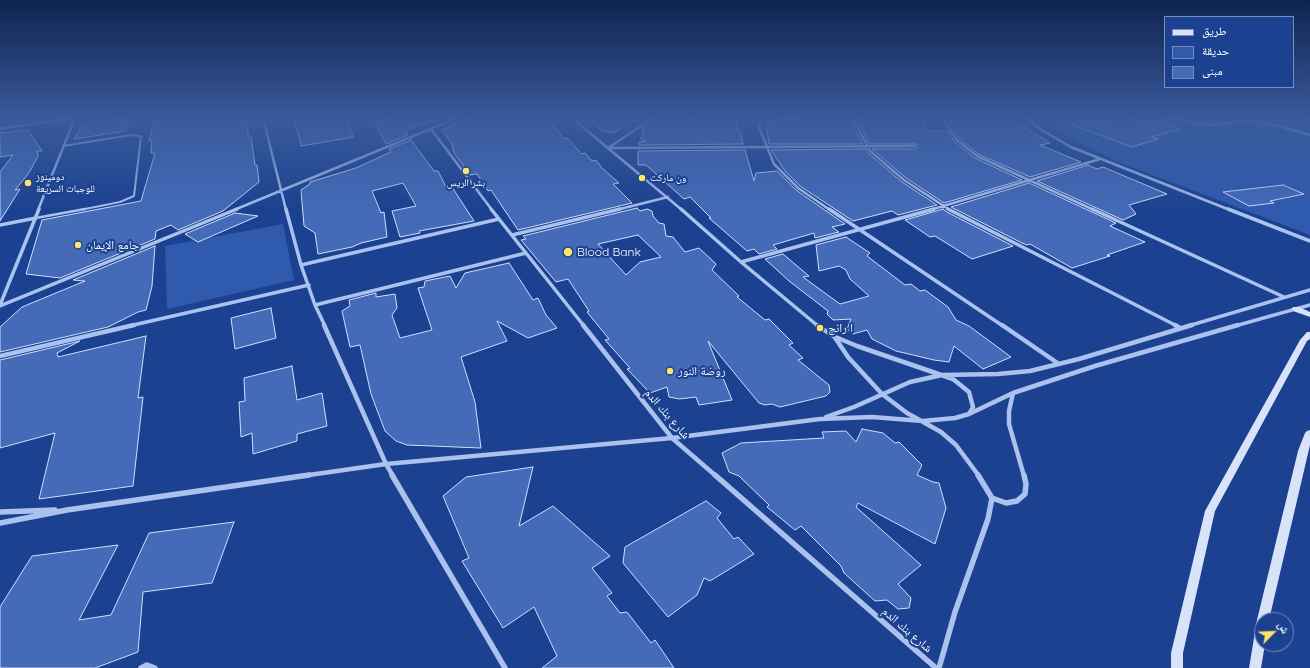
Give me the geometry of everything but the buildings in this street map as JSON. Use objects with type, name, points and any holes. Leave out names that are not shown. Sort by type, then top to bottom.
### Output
[{"type":"main road","points":[[1296,309],[1310,315]]},
{"type":"main road","points":[[1177,668],[1177,653],[1210,511],[1304,340],[1310,334]]},
{"type":"main road","points":[[1265,612],[1303,451],[1310,433]]},
{"type":"main road","points":[[1256,667],[1258,652]]},
{"type":"street","points":[[0,306],[36,218],[62,149]]},
{"type":"street","points":[[271,149],[281,192],[315,306],[386,464],[505,668]]},
{"type":"street","points":[[0,306],[383,149]]},
{"type":"street","name":"شارع بنك الدم","points":[[446,149],[512,236],[672,438],[937,668]]},
{"type":"street","points":[[609,149],[668,197],[741,262],[819,327],[833,336],[883,356],[942,375],[958,382],[969,392],[972,400],[973,407],[969,414]]},
{"type":"street","points":[[768,149],[774,164],[798,188],[858,230],[1059,364]]},
{"type":"street","points":[[869,149],[904,180],[943,206],[1180,328]]},
{"type":"street","points":[[968,149],[977,156],[1029,181],[1284,297]]},
{"type":"street","points":[[1076,149],[1310,241]]},
{"type":"street","points":[[741,262],[943,206],[1100,159]]},
{"type":"street","points":[[512,236],[668,197]]},
{"type":"street","points":[[0,225],[36,218]]},
{"type":"street","points":[[302,265],[499,219]]},
{"type":"street","points":[[315,306],[526,253]]},
{"type":"street","points":[[0,356],[309,284]]},
{"type":"street","points":[[820,419],[854,407],[910,382],[942,375],[1014,373],[1059,364],[1310,290]]},
{"type":"street","points":[[0,523],[67,510],[386,464],[672,438],[820,419],[872,417],[923,421],[955,418],[969,414],[1013,393],[1095,366],[1310,305]]},
{"type":"street","points":[[833,336],[852,361],[882,394],[903,410],[941,432],[956,445],[980,477],[992,498],[988,519],[937,668]]},
{"type":"street","points":[[992,498],[1006,503],[1017,501],[1025,494],[1026,484],[1023,470],[1012,438],[1009,424],[1009,411],[1013,393]]},
{"type":"street","points":[[0,512],[67,510]]},
{"type":"street","points":[[141,668],[147,665],[155,668]]},
{"type":"lane","points":[[36,218],[120,202],[134,196],[139,149]]},
{"type":"green space","points":[[1092,149],[1310,149],[1310,235],[1116,161]]},
{"type":"green space","points":[[283,224],[294,280],[167,309],[165,246]]},
{"type":"place","name":"بشر الريس","points":[[466,171]]},
{"type":"place","name":"ون ماركت","points":[[642,178]]},
{"type":"place","name":"دومينوز للوجبات السريعة","points":[[28,183]]},
{"type":"place","name":"جامع الإيمان","points":[[78,245]]},
{"type":"place","name":"Blood Bank","points":[[568,252]]},
{"type":"place","name":"ا رانج","points":[[820,328]]},
{"type":"place","name":"روضة النور","points":[[670,371]]}]
